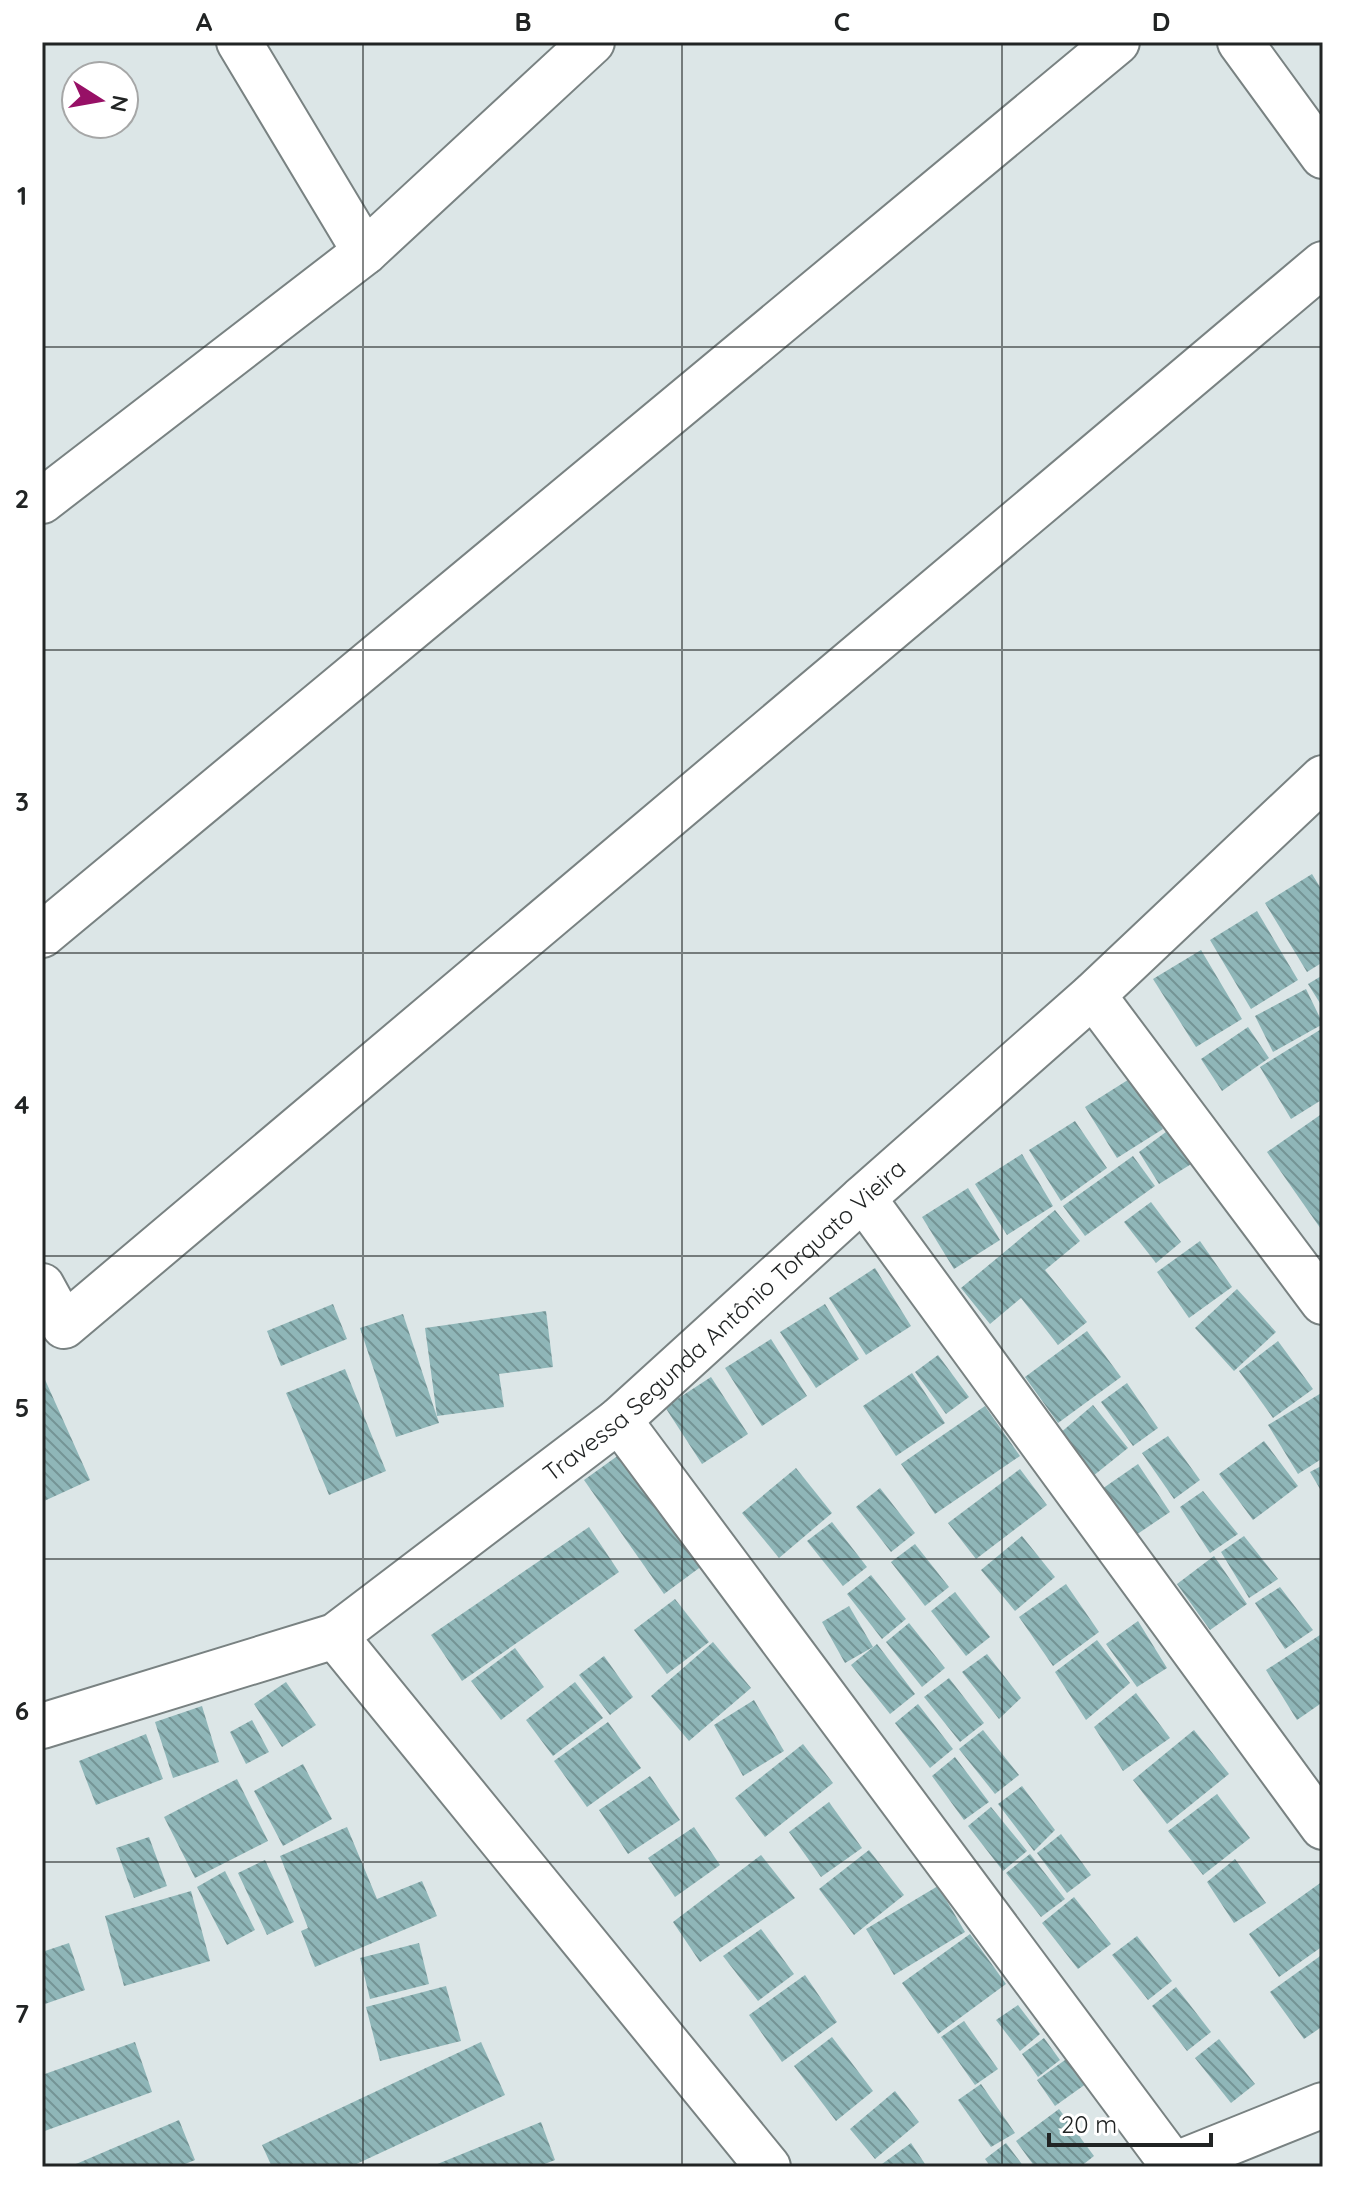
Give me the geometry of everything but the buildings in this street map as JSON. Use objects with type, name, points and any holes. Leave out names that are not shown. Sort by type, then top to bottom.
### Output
[{"type":"street","points":[[239,42],[365,252]]},
{"type":"street","points":[[42,501],[365,252],[592,42]]},
{"type":"street","points":[[42,935],[1117,42]]},
{"type":"street","points":[[1240,42],[1323,156]]},
{"type":"street","points":[[42,1286],[64,1326],[1323,264]]},
{"type":"street","name":"Travessa Segunda Antônio Torquato Vieira","points":[[42,1726],[335,1636],[619,1420],[863,1198],[1093,995],[1323,778]]},
{"type":"street","points":[[1093,995],[1323,1302]]},
{"type":"street","points":[[863,1198],[1323,1827]]},
{"type":"street","points":[[619,1420],[1171,2166],[1323,2105]]},
{"type":"street","points":[[335,1636],[768,2167]]}]
